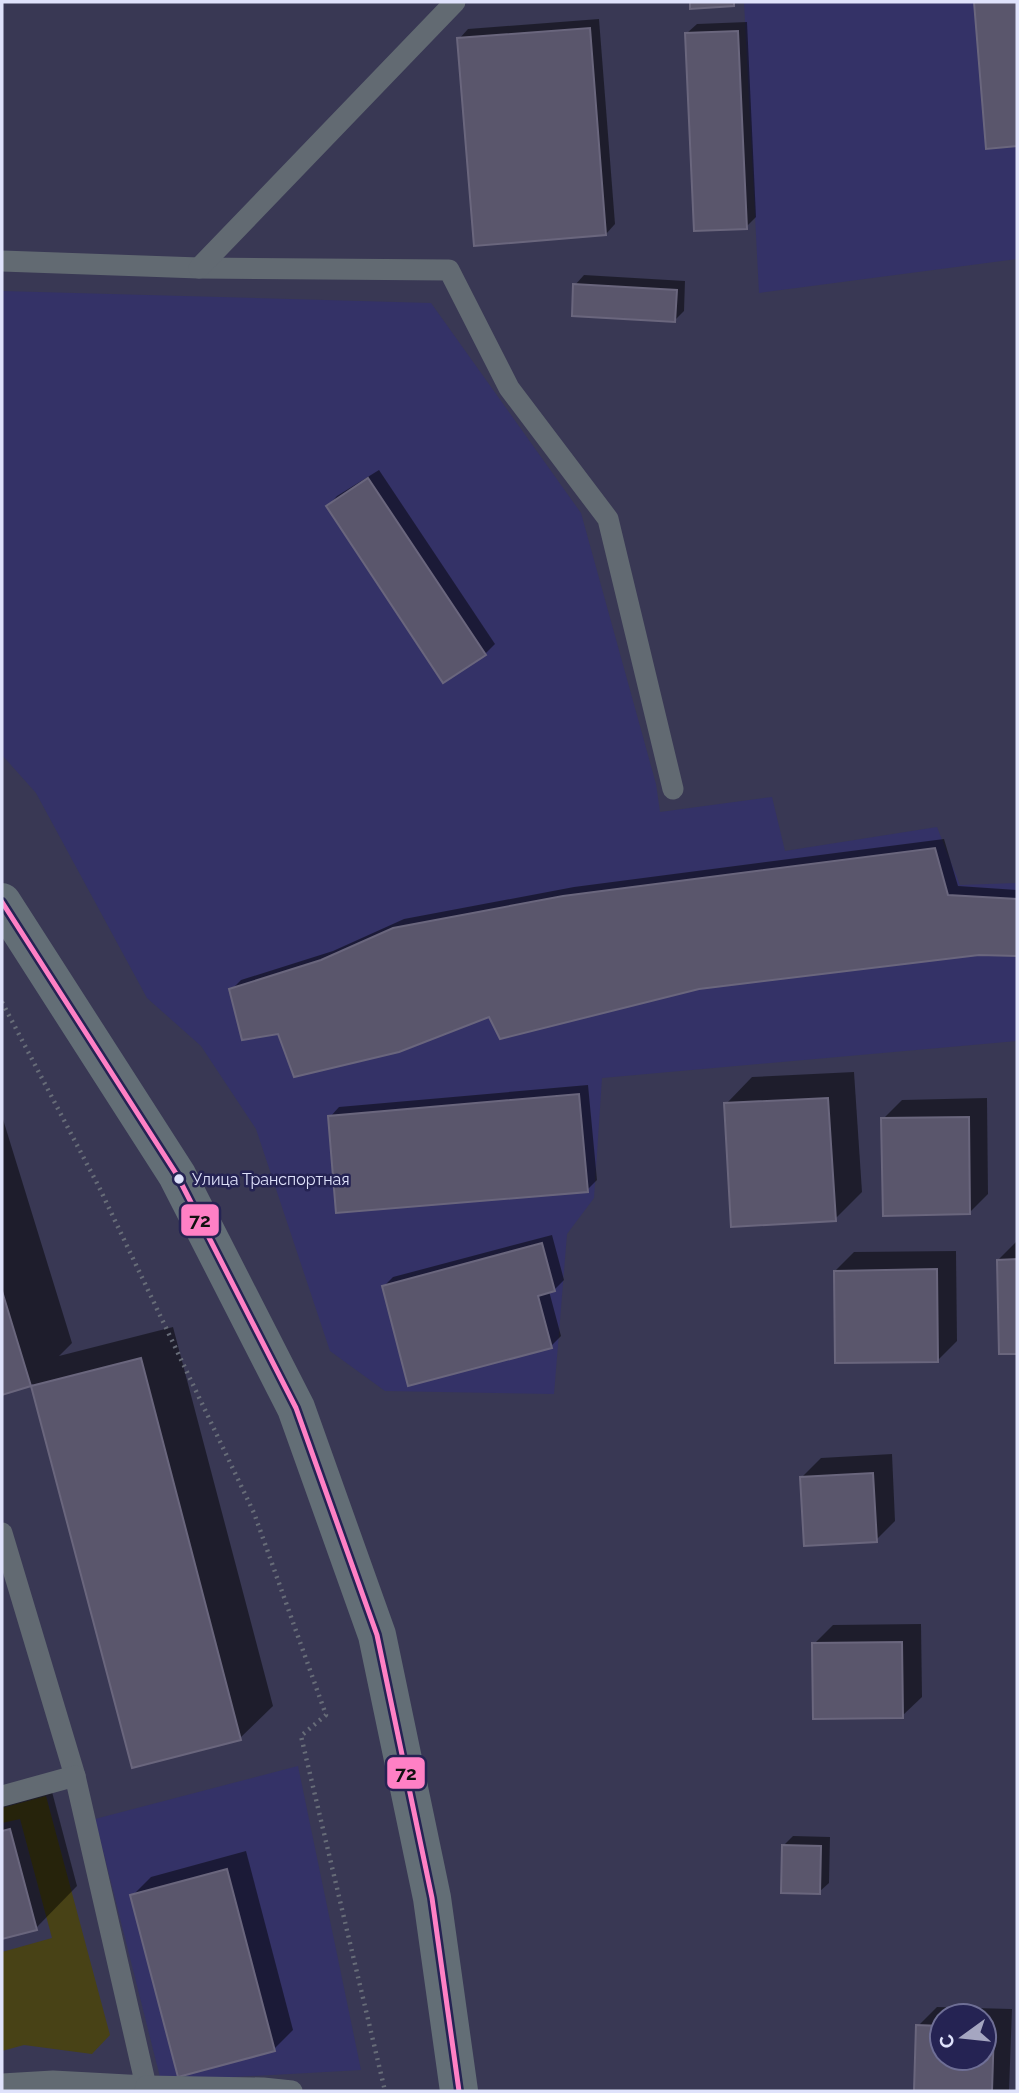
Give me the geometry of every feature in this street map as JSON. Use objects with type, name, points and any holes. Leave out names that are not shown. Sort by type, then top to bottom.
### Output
[{"type":"street","points":[[2,902],[177,1175],[296,1408],[377,1635],[432,1898],[459,2091]]},
{"type":"lane","points":[[199,268],[455,2]]},
{"type":"lane","points":[[2,261],[199,268],[449,270],[509,388],[608,519],[673,789]]},
{"type":"lane","points":[[2,1533],[75,1776],[146,2089]]},
{"type":"lane","points":[[2,1796],[75,1776]]},
{"type":"lane","points":[[2,2084],[52,2081],[146,2089],[263,2088],[292,2091]]},
{"type":"path","points":[[2,1002],[99,1187],[254,1513],[326,1715],[301,1736],[385,2091]]},
{"type":"shaded area","points":[[744,2],[1017,2],[1017,259],[759,293]]},
{"type":"shaded area","points":[[2,291],[431,303],[581,513],[656,784],[660,812],[772,797],[785,851],[937,827],[960,885],[1017,883],[1017,1041],[602,1078],[594,1198],[567,1234],[554,1394],[385,1391],[330,1351],[256,1129],[201,1046],[147,998],[36,793],[2,755]]},
{"type":"shaded area","points":[[298,1766],[361,2070],[161,2081],[95,1819]]},
{"type":"shaded area","points":[[46,1796],[110,2035],[92,2054],[24,2045],[2,2051],[2,1952],[52,1938],[20,1819],[2,1823],[2,1808]]},
{"type":"building","points":[[690,2],[734,2],[734,6],[690,9]]},
{"type":"building","points":[[974,2],[1017,2],[1017,146],[986,149]]},
{"type":"building","points":[[590,28],[606,235],[474,246],[457,38]]},
{"type":"building","points":[[738,31],[747,229],[694,231],[685,33]]},
{"type":"building","points":[[573,284],[677,290],[675,322],[572,316]]},
{"type":"building","points":[[368,478],[486,655],[443,683],[326,506]]},
{"type":"building","points":[[935,848],[948,895],[1017,899],[1017,956],[979,955],[699,989],[500,1039],[489,1017],[399,1052],[294,1077],[278,1034],[242,1040],[229,989],[321,960],[393,928],[563,896]]},
{"type":"building","points":[[579,1094],[588,1192],[336,1213],[328,1116]]},
{"type":"building","points":[[828,1098],[836,1221],[731,1227],[724,1103]]},
{"type":"building","points":[[969,1117],[970,1214],[883,1216],[881,1118]]},
{"type":"building","points":[[542,1243],[555,1291],[538,1296],[552,1348],[408,1386],[382,1286]]},
{"type":"building","points":[[1017,1259],[1017,1354],[999,1354],[997,1260]]},
{"type":"building","points":[[937,1269],[938,1362],[835,1363],[834,1271]]},
{"type":"building","points":[[2,1291],[31,1386],[2,1395]]},
{"type":"building","points":[[141,1358],[241,1740],[132,1768],[31,1386]]},
{"type":"building","points":[[873,1473],[877,1542],[804,1546],[800,1477]]},
{"type":"building","points":[[902,1642],[903,1718],[813,1719],[812,1643]]},
{"type":"building","points":[[10,1829],[37,1930],[2,1939],[2,1831]]},
{"type":"building","points":[[782,1845],[821,1846],[820,1894],[781,1893]]},
{"type":"building","points":[[227,1869],[275,2051],[178,2077],[130,1895]]},
{"type":"building","points":[[916,2025],[928,2025],[928,2072],[993,2072],[992,2091],[914,2091]]},
{"type":"transit line","name":"72","points":[[2,902],[177,1175],[296,1408],[377,1635],[432,1898],[459,2091]]},
{"type":"place","name":"Улица Транспортная","points":[[179,1179]]}]
